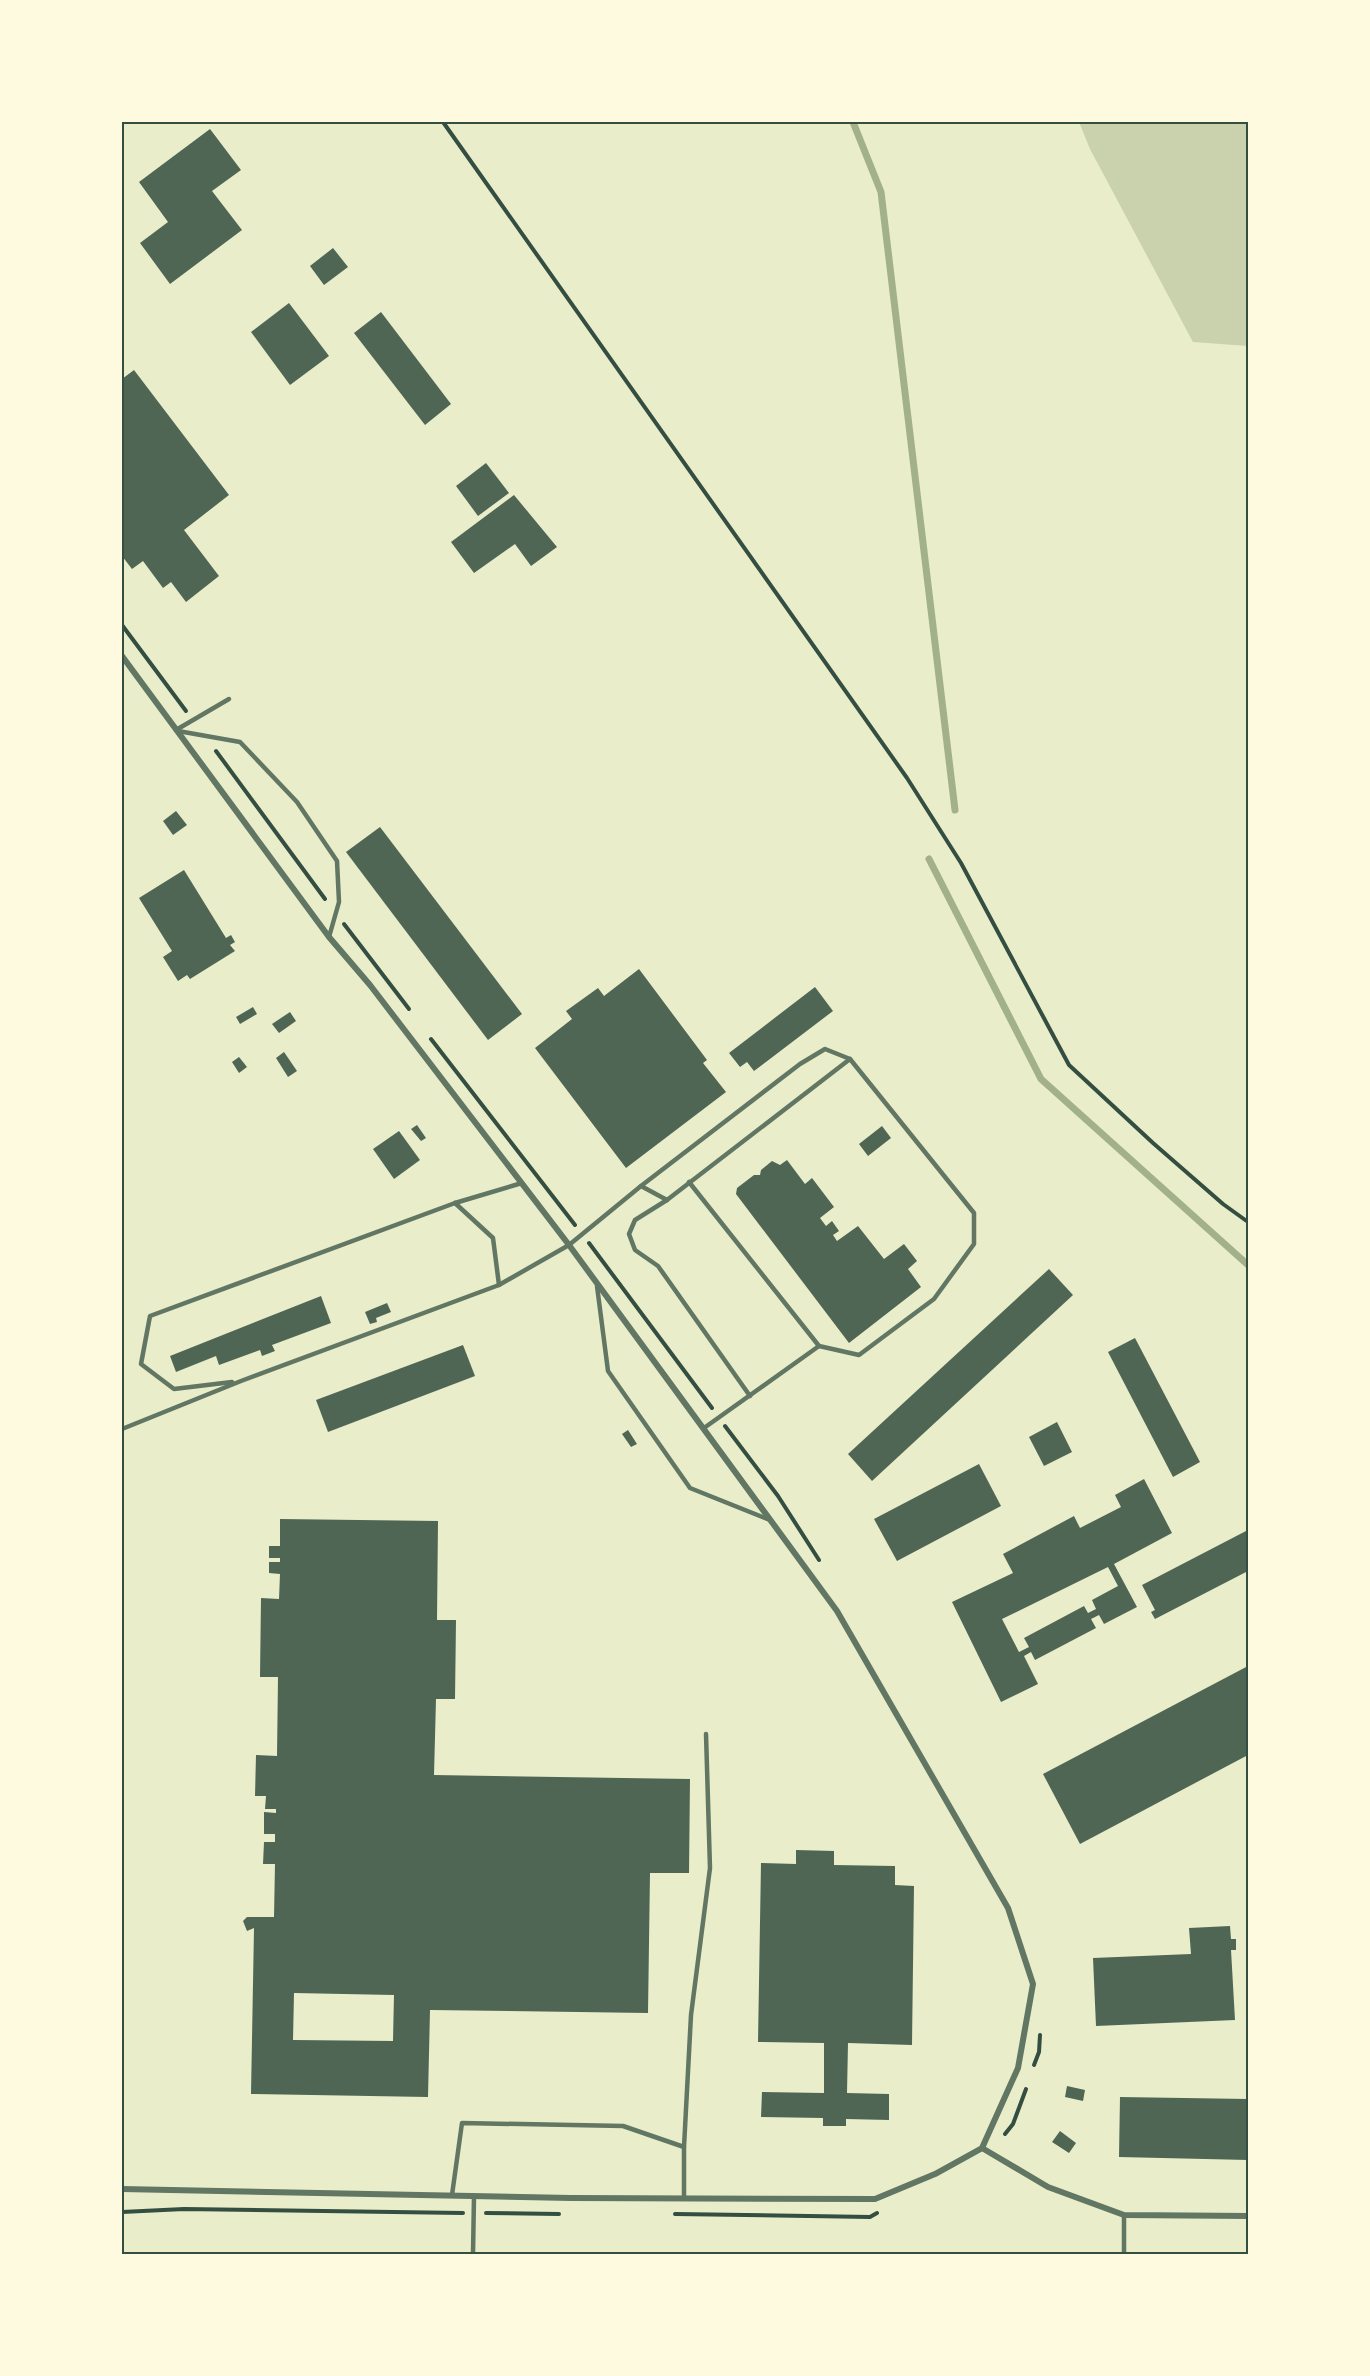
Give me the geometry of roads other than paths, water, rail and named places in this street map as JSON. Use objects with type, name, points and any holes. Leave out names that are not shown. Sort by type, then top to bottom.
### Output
[{"type":"street","points":[[122,656],[330,937],[370,985],[569,1245],[837,1611],[1008,1908],[1033,1984],[1018,2068],[982,2148],[935,2174],[874,2199],[474,2196],[122,2189]]},
{"type":"street","points":[[982,2148],[1048,2187],[1124,2215],[1248,2216]]},
{"type":"lane","points":[[176,730],[230,699]]},
{"type":"lane","points":[[176,730],[240,742],[297,802],[337,861],[339,902],[330,937]]},
{"type":"lane","points":[[122,1429],[241,1381],[499,1285],[569,1245],[641,1186],[800,1064],[825,1049],[850,1059],[974,1213],[974,1244],[934,1299],[859,1355],[819,1346],[689,1182]]},
{"type":"lane","points":[[750,1396],[658,1266],[635,1250],[628,1234],[635,1220],[667,1200],[850,1059]]},
{"type":"lane","points":[[241,1381],[174,1389],[141,1364],[150,1316],[455,1203],[522,1183]]},
{"type":"lane","points":[[641,1186],[667,1200]]},
{"type":"lane","points":[[455,1203],[493,1238],[499,1285]]},
{"type":"lane","points":[[597,1286],[608,1371],[690,1488],[772,1521]]},
{"type":"lane","points":[[704,1428],[819,1346]]},
{"type":"lane","points":[[684,2198],[684,2147],[691,2015],[710,1868],[706,1734]]},
{"type":"lane","points":[[452,2195],[462,2122],[623,2126],[684,2147]]},
{"type":"lane","points":[[473,2254],[474,2196]]},
{"type":"lane","points":[[1124,2215],[1124,2254]]},
{"type":"waterway","points":[[853,122],[881,192],[955,810]]},
{"type":"waterway","points":[[929,859],[1041,1079],[1248,1265]]}]
